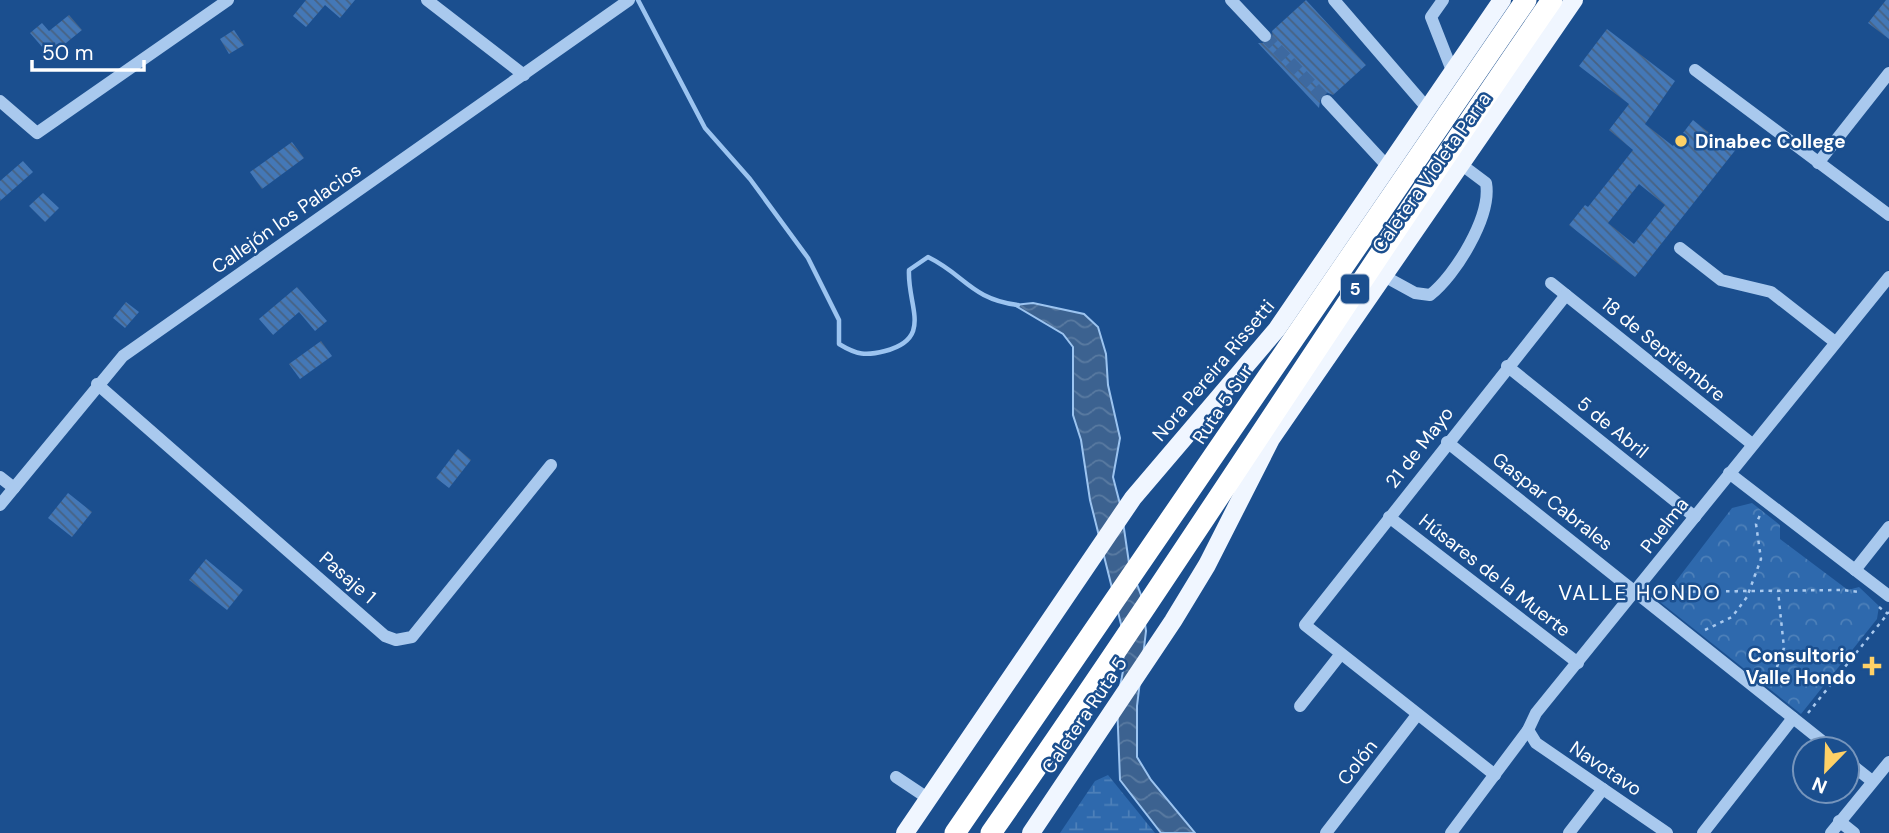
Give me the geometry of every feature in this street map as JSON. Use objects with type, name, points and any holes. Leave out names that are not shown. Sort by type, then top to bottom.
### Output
[{"type":"highway","name":"Ruta 5 Sur","points":[[955,833],[1526,0]]},
{"type":"highway","name":"5","points":[[991,833],[1165,582],[1416,195],[1552,0]]},
{"type":"main road","name":"Nora Pereira Rissetti","points":[[905,833],[1133,498],[1277,329],[1502,0]]},
{"type":"main road","name":"Caletera Violeta Parra","points":[[1173,621],[1207,565],[1271,439],[1574,0]]},
{"type":"main road","name":"Caletera Ruta 5","points":[[1031,833],[1093,736],[1173,621]]},
{"type":"street","points":[[0,101],[37,132],[228,0]]},
{"type":"street","points":[[428,0],[524,75]]},
{"type":"street","points":[[1231,0],[1265,36]]},
{"type":"street","points":[[1334,0],[1428,109]]},
{"type":"street","points":[[1443,0],[1431,17],[1453,73]]},
{"type":"street","name":"Callejón los Palacios","points":[[0,505],[97,384],[123,356],[627,1]]},
{"type":"street","points":[[1695,70],[1889,215]]},
{"type":"street","points":[[1818,163],[1889,73]]},
{"type":"street","points":[[1326,101],[1388,167]]},
{"type":"street","points":[[1384,276],[1415,293],[1430,295],[1445,284],[1465,252],[1488,194],[1486,183],[1462,165]]},
{"type":"street","points":[[1680,247],[1721,280],[1771,292],[1835,342]]},
{"type":"street","name":"Puelma","points":[[1451,833],[1528,730],[1536,713],[1889,277]]},
{"type":"street","name":"18 de Septiembre","points":[[1551,284],[1752,444]]},
{"type":"street","name":"21 de Mayo","points":[[1340,655],[1305,625],[1507,366],[1566,295]]},
{"type":"street","name":"5 de Abril","points":[[1507,366],[1695,517]]},
{"type":"street","name":"Pasaje 1","points":[[97,384],[385,636],[396,640],[412,637],[551,465]]},
{"type":"street","name":"Gaspar Cabrales","points":[[1447,442],[1814,735]]},
{"type":"street","points":[[1729,473],[1889,596]]},
{"type":"street","points":[[0,477],[14,488]]},
{"type":"street","name":"Húsares de la Muerte","points":[[1388,517],[1578,663]]},
{"type":"street","points":[[1855,570],[1889,527]]},
{"type":"street","points":[[1300,706],[1340,655],[1495,775]]},
{"type":"street","name":"Colón","points":[[1326,833],[1417,715]]},
{"type":"street","points":[[1703,833],[1796,721]]},
{"type":"street","name":"Navotavo","points":[[1528,730],[1536,743],[1667,833]]},
{"type":"street","points":[[1831,833],[1889,762]]},
{"type":"street","points":[[1861,772],[1872,781]]},
{"type":"street","points":[[896,777],[929,799]]},
{"type":"street","points":[[1569,833],[1603,789]]},
{"type":"street","points":[[1839,821],[1854,833]]},
{"type":"path","points":[[1688,634],[1709,629],[1732,617],[1749,592],[1761,559],[1756,524],[1767,504]]},
{"type":"path","points":[[1636,591],[1861,592]]},
{"type":"path","points":[[1765,695],[1784,648],[1778,591]]},
{"type":"path","points":[[1796,721],[1888,613],[1879,607]]},
{"type":"green space","points":[[1752,503],[1780,525],[1780,539],[1848,590],[1859,587],[1879,606],[1877,619],[1801,714],[1660,602],[1732,508]]},
{"type":"green space","points":[[1108,775],[1155,833],[1060,833],[1095,781]]},
{"type":"water","points":[[1033,303],[1084,314],[1098,327],[1106,354],[1108,385],[1120,438],[1113,477],[1121,508],[1129,563],[1141,595],[1146,631],[1137,706],[1137,757],[1151,780],[1195,833],[1161,833],[1120,780],[1117,702],[1124,666],[1121,624],[1090,500],[1081,440],[1073,415],[1073,347],[1063,334],[1014,305]]},
{"type":"building","points":[[306,0],[355,0],[340,18],[325,5],[306,27],[293,16]]},
{"type":"building","points":[[1306,0],[1366,65],[1333,95],[1326,92],[1321,95],[1319,108],[1258,43],[1270,43],[1273,38],[1272,31]]},
{"type":"building","points":[[1886,0],[1889,0],[1889,39],[1868,23]]},
{"type":"building","points":[[69,15],[82,30],[50,56],[30,33],[42,23],[49,31]]},
{"type":"building","points":[[1607,29],[1675,81],[1645,124],[1673,146],[1693,120],[1717,139],[1720,135],[1737,148],[1635,277],[1569,225],[1585,205],[1588,207],[1633,150],[1609,130],[1629,104],[1579,66]],"holes":[[[1639,184],[1665,205],[1634,244],[1608,223]]]},
{"type":"building","points":[[234,30],[244,45],[229,54],[220,39]]},
{"type":"building","points":[[292,142],[304,158],[262,189],[250,172]]},
{"type":"building","points":[[23,161],[33,172],[0,201],[0,181]]},
{"type":"building","points":[[43,193],[59,208],[45,222],[29,206]]},
{"type":"building","points":[[297,287],[327,321],[315,331],[299,312],[273,335],[259,319]]},
{"type":"building","points":[[126,302],[139,312],[125,328],[113,318]]},
{"type":"building","points":[[321,341],[332,356],[300,379],[289,364]]},
{"type":"building","points":[[458,449],[471,460],[449,488],[436,478]]},
{"type":"building","points":[[68,493],[92,512],[72,537],[48,518]]},
{"type":"building","points":[[206,559],[243,590],[227,610],[189,580]]},
{"type":"waterway","points":[[638,0],[705,128],[750,179],[808,258],[839,320],[839,344],[862,354],[872,354],[900,345],[909,338],[915,319],[909,270],[928,257],[989,298],[1018,305]]},
{"type":"tunnel","points":[[1265,36],[1327,101]]},
{"type":"place","name":"Dinabec College","points":[[1681,141]]},
{"type":"place","name":"Consultorio Valle Hondo","points":[[1872,666]]},
{"type":"district","name":"VALLE HONDO","points":[[1640,593]]}]
